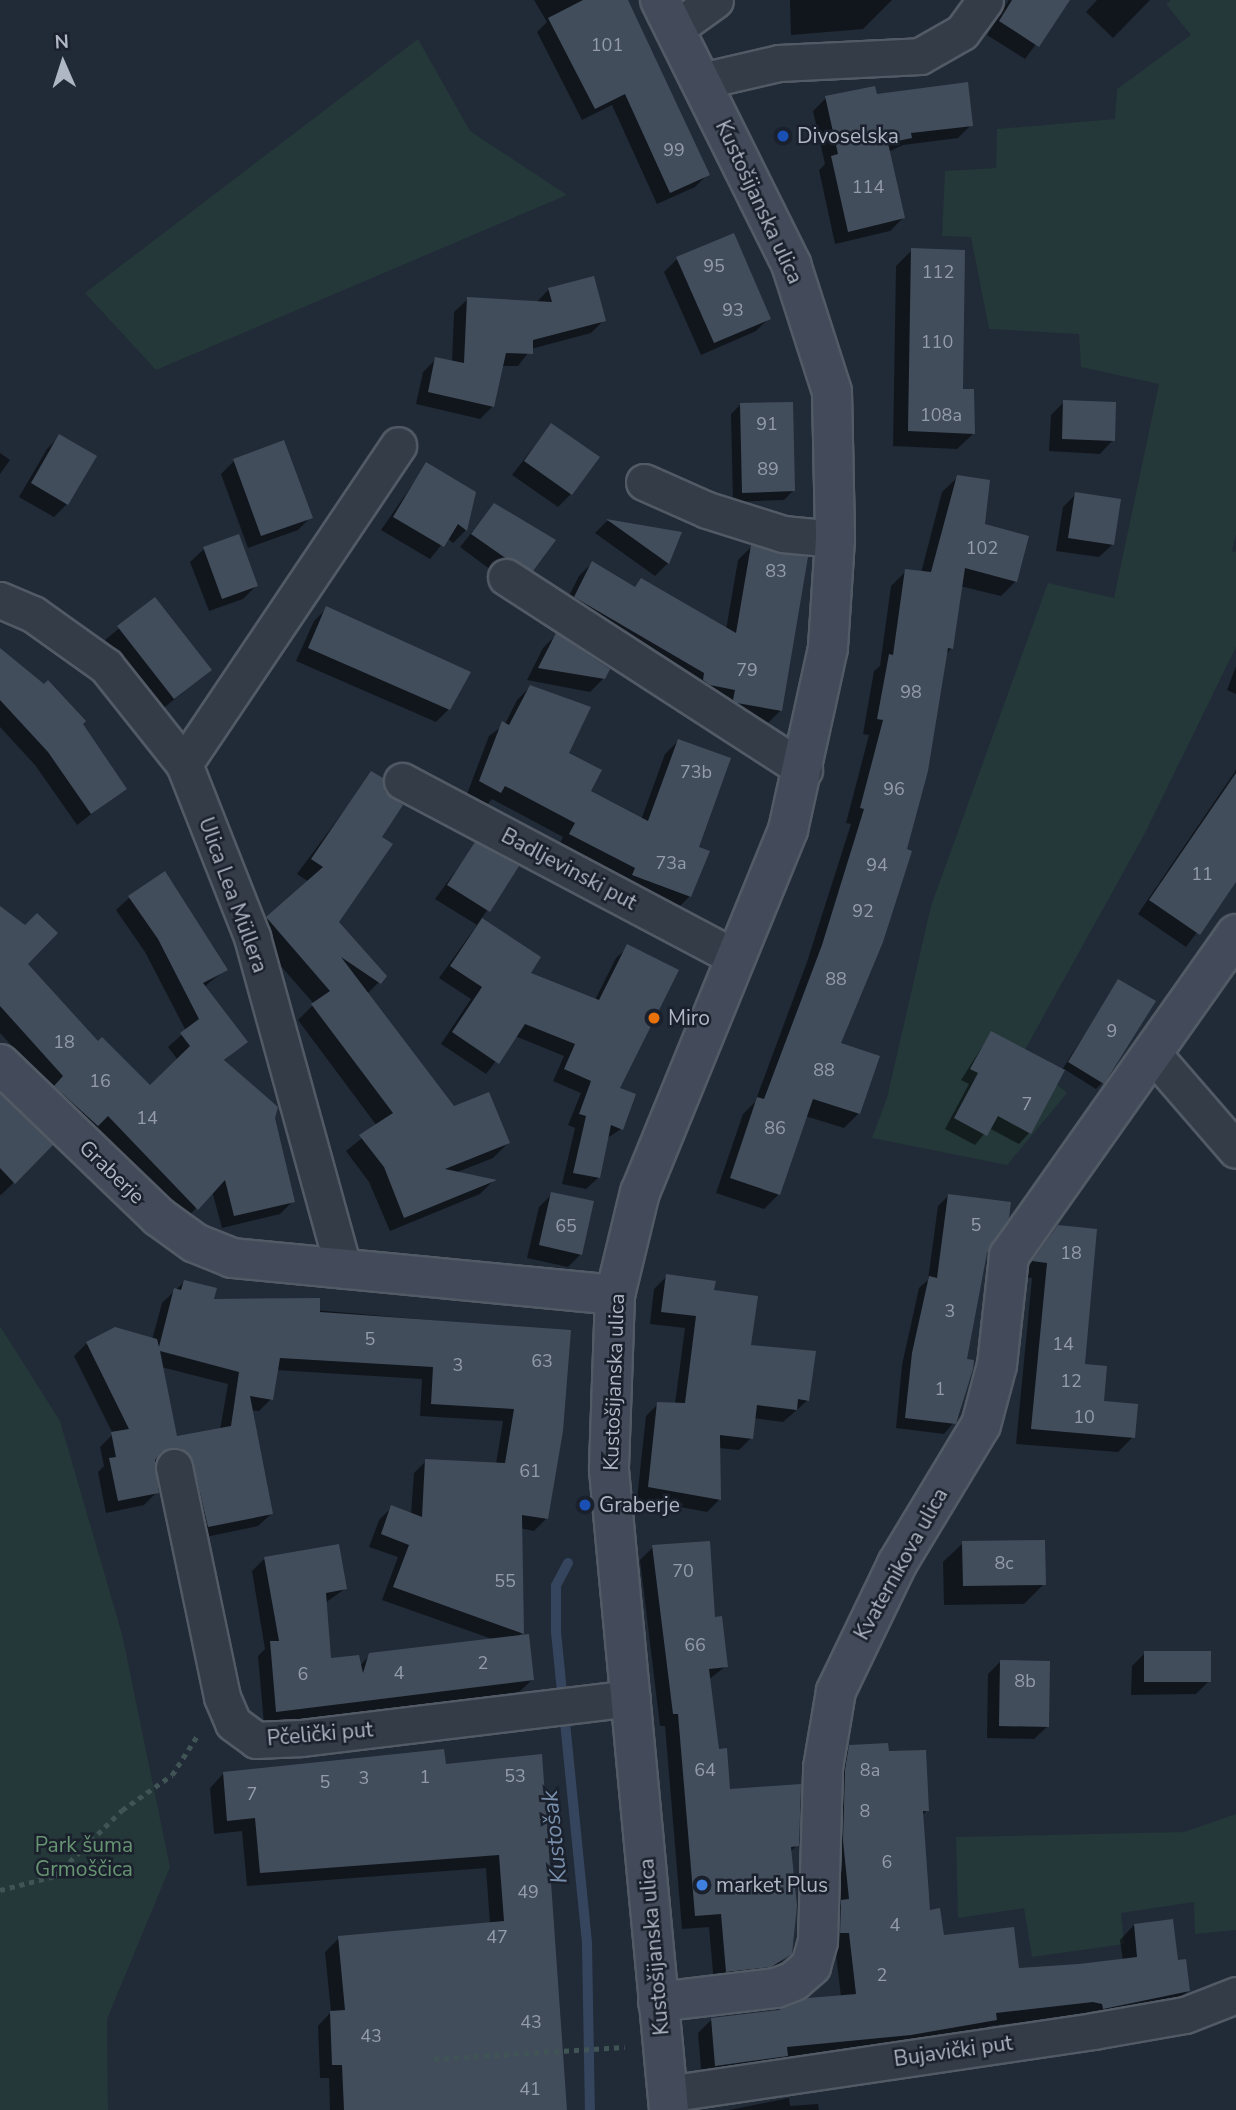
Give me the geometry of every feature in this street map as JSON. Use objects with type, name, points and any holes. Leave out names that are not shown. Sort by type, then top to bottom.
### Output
[{"type":"street","points":[[668,14],[715,0]]},
{"type":"street","points":[[701,81],[779,63],[920,56],[962,32],[985,0]]},
{"type":"street","name":"Kustošijanska ulica","points":[[668,14],[791,264],[832,392],[835,539],[828,648],[804,770],[788,830],[640,1192],[615,1295],[610,1470],[668,2102]]},
{"type":"street","points":[[184,764],[398,445]]},
{"type":"street","points":[[644,482],[707,510],[783,534],[835,539]]},
{"type":"street","points":[[506,577],[804,770]]},
{"type":"street","name":"Ulica Lea Müllera","points":[[0,600],[33,614],[106,666],[184,764],[253,937],[344,1270]]},
{"type":"street","name":"Badljevinski put","points":[[402,781],[735,957]]},
{"type":"street","name":"Kvaternikova ulica","points":[[658,2002],[776,1988],[794,1981],[811,1966],[818,1941],[824,1768],[836,1691],[897,1564],[981,1425],[997,1365],[1009,1256],[1236,934]]},
{"type":"street","points":[[1152,1053],[1236,1150]]},
{"type":"street","name":"Graberje","points":[[0,1064],[159,1217],[195,1242],[232,1258],[615,1295]]},
{"type":"street","name":"Pčelički put","points":[[174,1467],[222,1697],[233,1723],[256,1740],[632,1699]]},
{"type":"street","name":"Bujavički put","points":[[668,2102],[1185,2015],[1236,1995]]},
{"type":"path","points":[[0,1890],[55,1876],[122,1810],[172,1775],[222,1697]]},
{"type":"path","points":[[434,2059],[613,2048]]},
{"type":"green space","points":[[1171,0],[1236,0],[1236,534],[1232,551],[1236,552],[1236,647],[1144,835],[1022,1055],[1067,1093],[1007,1165],[872,1138],[887,1098],[931,906],[1048,583],[1114,598],[1159,384],[1081,367],[1079,334],[989,329],[971,237],[942,236],[945,171],[996,168],[997,129],[1115,119],[1117,89],[1191,35],[1166,4]]},
{"type":"green space","points":[[418,39],[470,131],[567,195],[156,370],[85,293]]},
{"type":"green space","name":"Park šuma Grmoščica","points":[[0,1326],[60,1421],[122,1634],[170,1867],[107,2019],[108,2110],[0,2110]]},
{"type":"green space","points":[[1236,1814],[1236,1930],[1195,1934],[1194,1902],[1121,1913],[1124,1944],[1032,1957],[1024,1908],[958,1918],[956,1837],[1184,1832]]},
{"type":"building","points":[[583,0],[628,0],[710,175],[670,193],[625,94],[595,109],[548,18]]},
{"type":"building","points":[[1012,0],[1070,0],[1039,47],[999,21]]},
{"type":"building","points":[[968,82],[973,126],[911,133],[912,138],[888,143],[905,218],[848,232],[831,156],[838,154],[825,96],[875,86],[877,94]]},
{"type":"building","points":[[734,233],[771,319],[714,343],[676,257]]},
{"type":"building","points":[[911,248],[965,250],[963,389],[974,389],[975,434],[908,431]]},
{"type":"building","points":[[594,276],[606,321],[533,340],[533,354],[506,353],[494,407],[428,392],[435,357],[464,363],[467,297],[552,302],[548,288]]},
{"type":"building","points":[[1063,400],[1116,402],[1115,441],[1062,439]]},
{"type":"building","points":[[793,402],[795,491],[742,493],[740,403]]},
{"type":"building","points":[[551,423],[600,457],[572,495],[524,461]]},
{"type":"building","points":[[59,434],[97,456],[68,505],[31,483]]},
{"type":"building","points":[[284,440],[313,518],[261,536],[233,459]]},
{"type":"building","points":[[426,462],[476,492],[467,531],[458,524],[444,547],[393,517]]},
{"type":"building","points":[[957,475],[990,480],[985,524],[1029,536],[1017,582],[965,568],[953,649],[948,648],[928,771],[907,849],[912,851],[883,942],[841,1043],[880,1056],[860,1114],[813,1099],[780,1195],[730,1178],[757,1097],[764,1099],[822,945],[864,809],[860,808],[883,720],[877,719],[889,654],[893,655],[905,569],[931,572]]},
{"type":"building","points":[[1075,492],[1121,499],[1114,545],[1068,538]]},
{"type":"building","points":[[494,503],[556,540],[533,571],[504,557],[471,534]]},
{"type":"building","points":[[606,519],[682,532],[669,564]]},
{"type":"building","points":[[239,534],[258,586],[222,599],[203,547]]},
{"type":"building","points":[[751,545],[808,557],[782,711],[737,703],[733,700],[735,690],[710,685],[703,680],[704,673],[574,597],[592,561],[635,587],[641,578],[736,633]]},
{"type":"building","points":[[155,597],[212,670],[174,699],[117,626]]},
{"type":"building","points":[[326,606],[471,672],[450,710],[308,648]]},
{"type":"building","points":[[556,633],[610,669],[605,679],[538,668]]},
{"type":"building","points":[[0,648],[44,684],[48,680],[86,721],[83,724],[127,789],[91,814],[48,752],[0,700]]},
{"type":"building","points":[[530,685],[591,707],[569,753],[602,770],[591,791],[648,821],[678,739],[731,758],[699,847],[710,851],[691,897],[632,875],[635,868],[569,834],[575,823],[505,786],[501,793],[479,781],[502,721],[509,725]]},
{"type":"building","points":[[371,771],[383,778],[385,792],[403,805],[382,837],[393,844],[339,922],[387,976],[381,984],[341,957],[454,1106],[489,1092],[510,1143],[445,1169],[497,1180],[404,1218],[384,1167],[359,1135],[393,1113],[311,1004],[330,991],[266,917],[323,867],[311,859]]},
{"type":"building","points":[[1236,773],[1236,882],[1200,935],[1149,900]]},
{"type":"building","points":[[475,842],[519,866],[490,912],[447,885]]},
{"type":"building","points":[[165,871],[228,970],[203,983],[248,1042],[224,1060],[278,1107],[275,1118],[295,1202],[234,1216],[225,1180],[198,1210],[108,1116],[98,1126],[54,1086],[63,1076],[0,1006],[0,906],[25,925],[37,913],[58,933],[28,964],[98,1041],[102,1037],[150,1085],[190,1046],[180,1033],[199,1019],[158,939],[128,896]]},
{"type":"building","points":[[482,918],[541,957],[531,973],[599,1000],[627,944],[679,970],[620,1088],[636,1094],[623,1130],[611,1125],[600,1178],[573,1173],[586,1116],[579,1114],[591,1081],[564,1069],[575,1044],[525,1024],[499,1064],[452,1032],[482,987],[450,966]]},
{"type":"building","points":[[1118,979],[1156,1001],[1104,1084],[1068,1062]]},
{"type":"building","points":[[991,1031],[1065,1070],[1031,1134],[998,1116],[987,1136],[954,1118],[978,1073],[970,1069]]},
{"type":"building","points":[[0,1094],[53,1145],[15,1184],[0,1168]]},
{"type":"building","points":[[551,1192],[594,1201],[582,1255],[539,1245]]},
{"type":"building","points":[[948,1194],[1011,1202],[1009,1218],[987,1253],[967,1359],[974,1360],[973,1369],[956,1424],[905,1418],[912,1353],[929,1276],[937,1278]]},
{"type":"building","points":[[1058,1225],[1097,1229],[1085,1364],[1107,1366],[1104,1401],[1138,1404],[1135,1438],[1031,1429],[1047,1263],[1032,1261]]},
{"type":"building","points":[[666,1274],[716,1281],[714,1290],[758,1296],[751,1345],[816,1351],[809,1401],[798,1399],[797,1410],[757,1405],[753,1439],[720,1435],[721,1500],[648,1487],[657,1402],[685,1403],[696,1316],[661,1312]]},
{"type":"building","points":[[184,1280],[217,1288],[214,1299],[320,1298],[320,1312],[571,1330],[563,1431],[548,1519],[522,1515],[524,1634],[393,1587],[409,1545],[381,1534],[391,1505],[422,1517],[425,1459],[505,1463],[514,1409],[431,1404],[433,1367],[280,1358],[273,1400],[250,1396],[273,1514],[208,1527],[193,1462],[180,1448],[161,1452],[155,1460],[159,1493],[118,1501],[109,1458],[116,1457],[111,1432],[129,1429],[86,1342],[115,1327],[157,1339],[159,1347],[174,1288],[181,1290]],"holes":[[[160,1351],[239,1372],[231,1426],[177,1436]]]},
{"type":"building","points":[[1045,1540],[1046,1585],[963,1586],[962,1541]]},
{"type":"building","points":[[710,1541],[715,1617],[722,1616],[728,1667],[709,1669],[719,1749],[727,1748],[730,1789],[801,1784],[799,1846],[791,1847],[797,1906],[792,1954],[771,1967],[726,1972],[721,1914],[695,1916],[678,1714],[673,1714],[652,1545]]},
{"type":"building","points":[[339,1544],[347,1589],[326,1593],[331,1658],[359,1655],[363,1673],[369,1653],[529,1634],[534,1680],[276,1712],[270,1641],[279,1641],[264,1557]]},
{"type":"building","points":[[1144,1651],[1211,1651],[1211,1682],[1144,1682]]},
{"type":"building","points":[[1000,1660],[1050,1661],[1049,1727],[999,1726]]},
{"type":"building","points":[[888,1743],[889,1751],[926,1750],[929,1811],[923,1811],[930,1910],[940,1908],[944,1935],[1014,1927],[1019,1968],[1079,1964],[1137,1957],[1134,1924],[1173,1919],[1178,1960],[1186,1959],[1190,1991],[1103,2009],[1102,2004],[1093,2002],[996,2013],[997,2020],[911,2035],[787,2047],[788,2056],[715,2066],[711,2018],[779,2010],[808,1998],[856,1994],[849,1933],[840,1933],[841,1900],[849,1899],[843,1841],[845,1770],[849,1745]]},
{"type":"building","points":[[444,1749],[446,1764],[542,1754],[567,2110],[344,2110],[342,2065],[332,2065],[330,2011],[345,2010],[338,1936],[504,1921],[499,1855],[260,1873],[255,1818],[227,1821],[223,1772]]},
{"type":"waterway","name":"Kustošak","points":[[568,1563],[556,1586],[556,1632],[587,1944],[590,2110]]},
{"type":"place","name":"Divoselska","points":[[783,136]]},
{"type":"place","name":"Miro","points":[[654,1018]]},
{"type":"place","name":"Graberje","points":[[585,1505]]},
{"type":"place","name":"market Plus","points":[[702,1885]]}]
